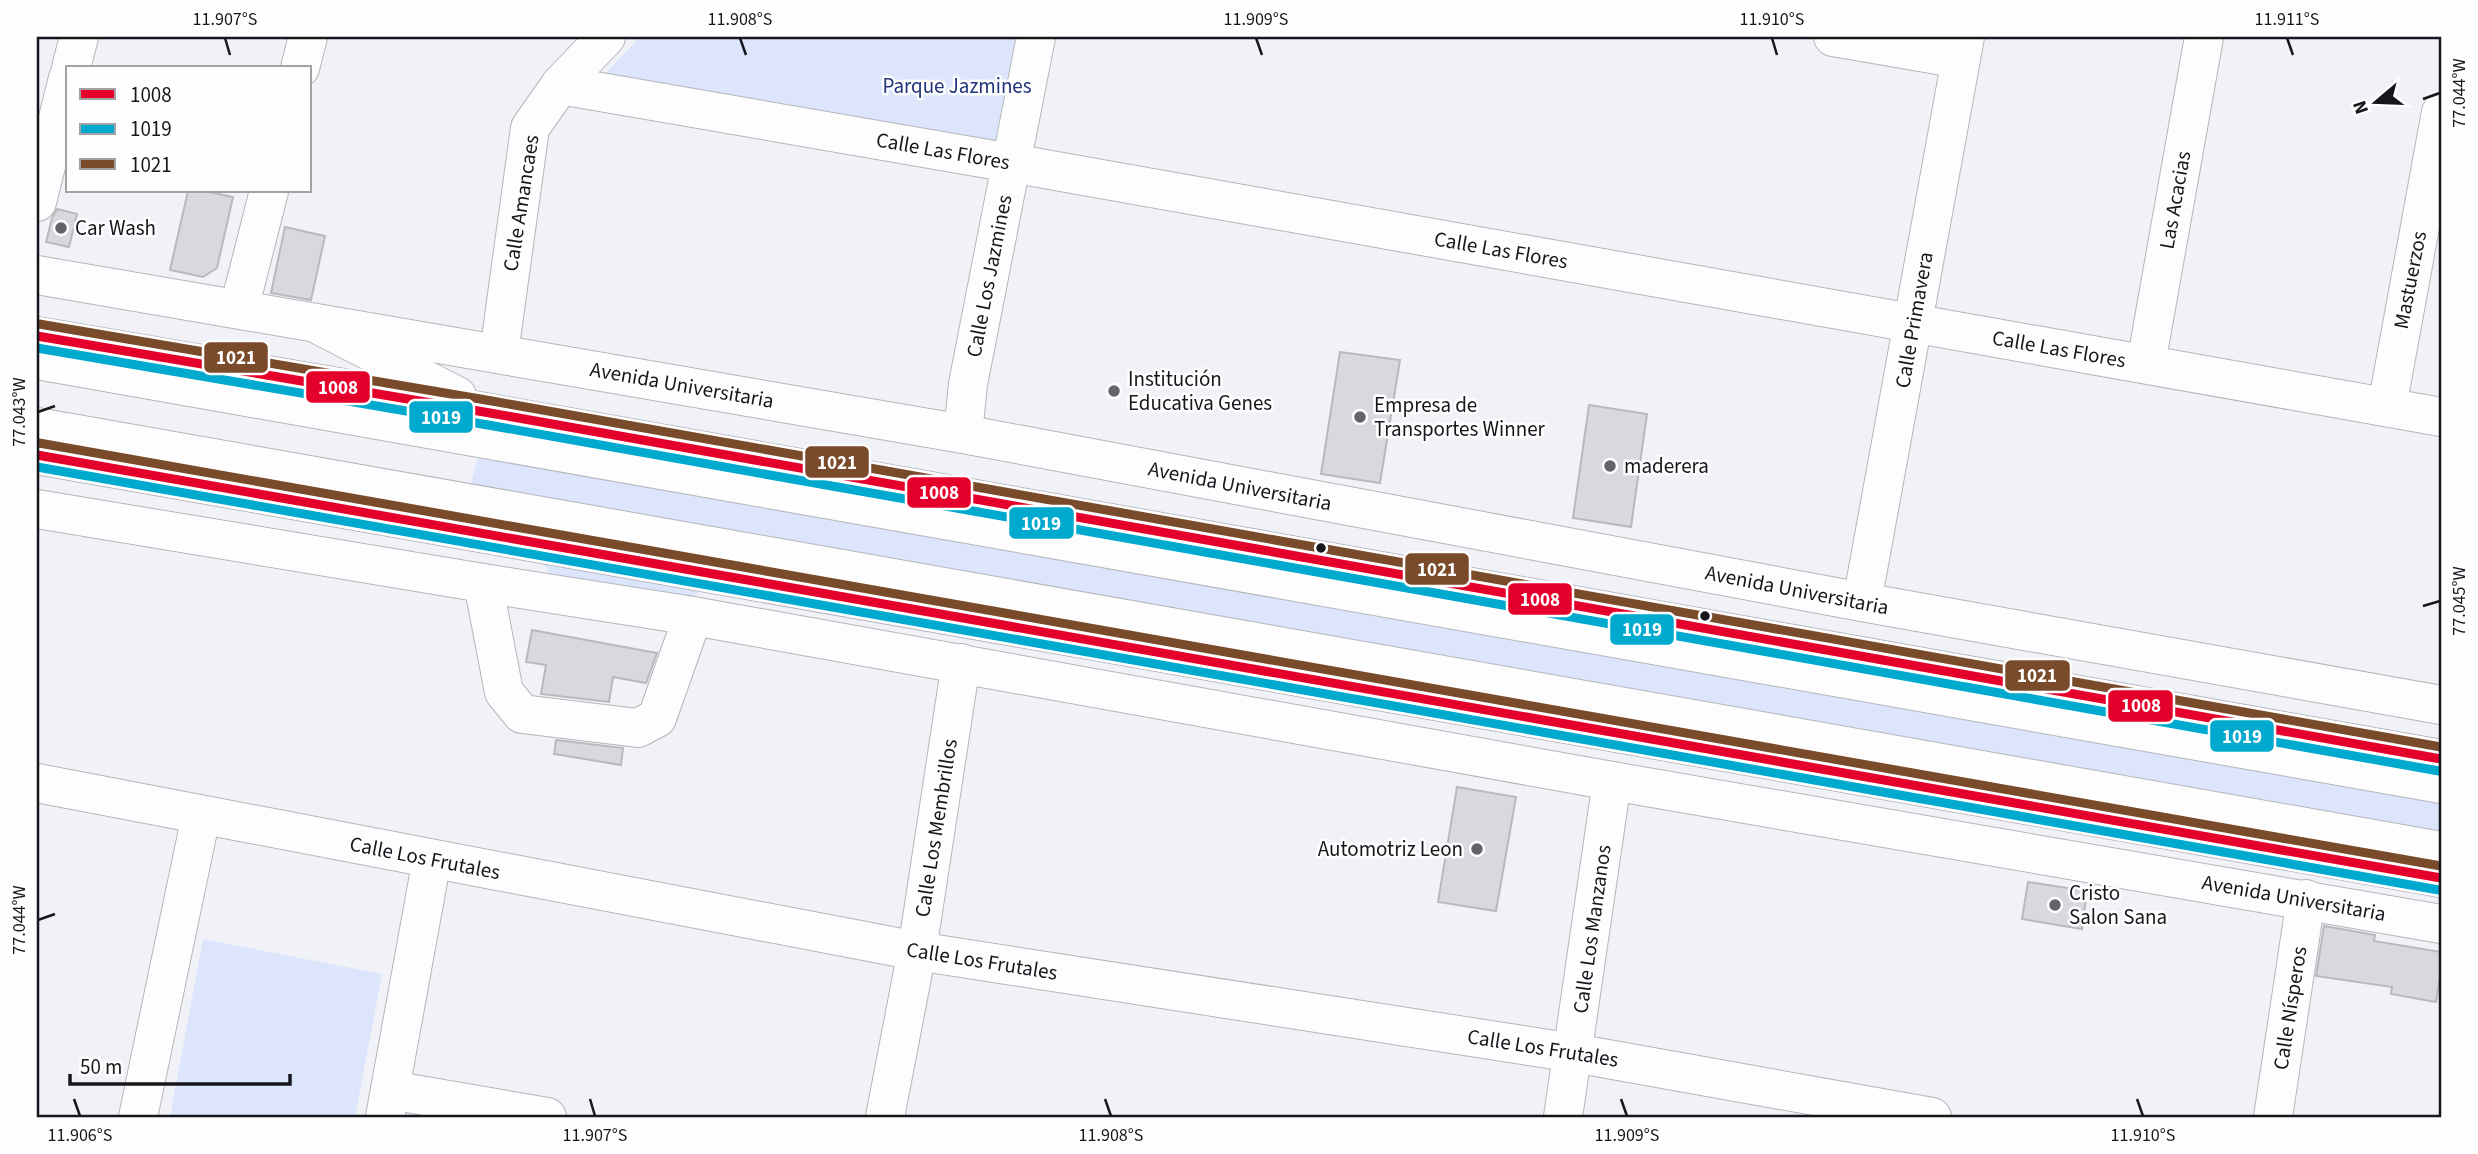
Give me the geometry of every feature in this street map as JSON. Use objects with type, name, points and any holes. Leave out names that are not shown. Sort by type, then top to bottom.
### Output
[{"type":"street","points":[[72,66],[79,37]]},
{"type":"street","points":[[301,66],[309,37]]},
{"type":"street","name":"Calle Amancaes","points":[[499,353],[530,128],[560,85],[606,37]]},
{"type":"street","name":"Calle Los Jazmines","points":[[962,434],[968,384],[1036,37]]},
{"type":"street","points":[[1833,37],[1963,48]]},
{"type":"street","name":"Las Acacias","points":[[2146,364],[2204,37]]},
{"type":"street","name":"Calle Primavera","points":[[1862,603],[1963,48]]},
{"type":"street","name":"Calle Las Flores","points":[[560,85],[2441,417]]},
{"type":"street","points":[[37,202],[66,86]]},
{"type":"street","name":"Mastuerzos","points":[[2386,407],[2441,112]]},
{"type":"street","points":[[239,309],[269,192]]},
{"type":"street","name":"Avenida Universitaria","points":[[37,275],[239,309],[321,326],[499,353],[962,434],[1862,603],[2441,705]]},
{"type":"street","points":[[321,326],[490,413]]},
{"type":"street","points":[[37,336],[490,413],[2441,759]]},
{"type":"street","points":[[37,360],[2441,784]]},
{"type":"street","points":[[37,427],[2441,851]]},
{"type":"street","points":[[37,455],[2441,878]]},
{"type":"street","name":"Avenida Universitaria","points":[[37,509],[692,616],[1612,781],[2441,924]]},
{"type":"street","points":[[483,583],[504,692],[522,713],[638,728],[657,718],[692,616]]},
{"type":"street","name":"Calle Los Membrillos","points":[[885,1117],[917,951],[961,663]]},
{"type":"street","name":"Calle Los Manzanos","points":[[1563,1117],[1612,781]]},
{"type":"street","name":"Calle Los Frutales","points":[[37,783],[917,951],[1574,1053],[1807,1106],[1932,1117]]},
{"type":"street","points":[[138,1117],[201,816]]},
{"type":"street","points":[[432,859],[388,1104],[547,1117]]},
{"type":"street","name":"Calle Nísperos","points":[[2273,1117],[2306,900]]},
{"type":"green space","name":"Parque Jazmines","points":[[640,37],[1019,37],[997,142],[604,75]]},
{"type":"green space","points":[[480,449],[2441,794],[2441,839],[469,491]]},
{"type":"green space","points":[[537,553],[711,582],[680,608],[558,588]]},
{"type":"green space","points":[[203,939],[382,974],[355,1117],[170,1117]]},
{"type":"building","points":[[188,192],[210,192],[233,197],[217,268],[203,277],[170,270]]},
{"type":"building","name":"Car Wash","points":[[57,209],[77,214],[69,247],[46,242]]},
{"type":"building","points":[[285,227],[325,236],[311,300],[271,293]]},
{"type":"building","name":"Empresa de Transportes Winner","points":[[1340,352],[1400,360],[1380,483],[1321,474]]},
{"type":"building","name":"maderera","points":[[1589,405],[1647,414],[1631,527],[1573,518]]},
{"type":"building","points":[[532,630],[657,653],[646,683],[613,677],[609,702],[541,694],[546,665],[526,662]]},
{"type":"building","points":[[556,740],[623,748],[621,765],[554,754]]},
{"type":"building","name":"Automotriz Leon","points":[[1457,787],[1516,797],[1496,911],[1438,902]]},
{"type":"building","name":"Cristo Salon Sana","points":[[2028,882],[2087,891],[2082,929],[2022,919]]},
{"type":"building","points":[[2324,926],[2375,935],[2374,941],[2441,952],[2436,1002],[2391,994],[2392,987],[2316,976]]},
{"type":"transit line","name":"1021","points":[[39,324],[492,401],[2441,747]]},
{"type":"transit line","name":"1008","points":[[37,336],[490,413],[2441,759]]},
{"type":"transit line","name":"1019","points":[[37,348],[488,425],[2439,771]]},
{"type":"transit line","name":"1021","points":[[39,443],[2441,866]]},
{"type":"transit line","name":"1008","points":[[37,455],[2441,878]]},
{"type":"transit line","name":"1019","points":[[37,467],[2439,890]]},
{"type":"place","name":"Car Wash","points":[[61,228]]},
{"type":"place","name":"Institución Educativa Genes","points":[[1114,391]]},
{"type":"place","name":"Empresa de Transportes Winner","points":[[1360,417]]},
{"type":"place","name":"maderera","points":[[1610,466]]},
{"type":"place","name":"Automotriz Leon","points":[[1477,849]]},
{"type":"place","name":"Cristo Salon Sana","points":[[2055,905]]}]
